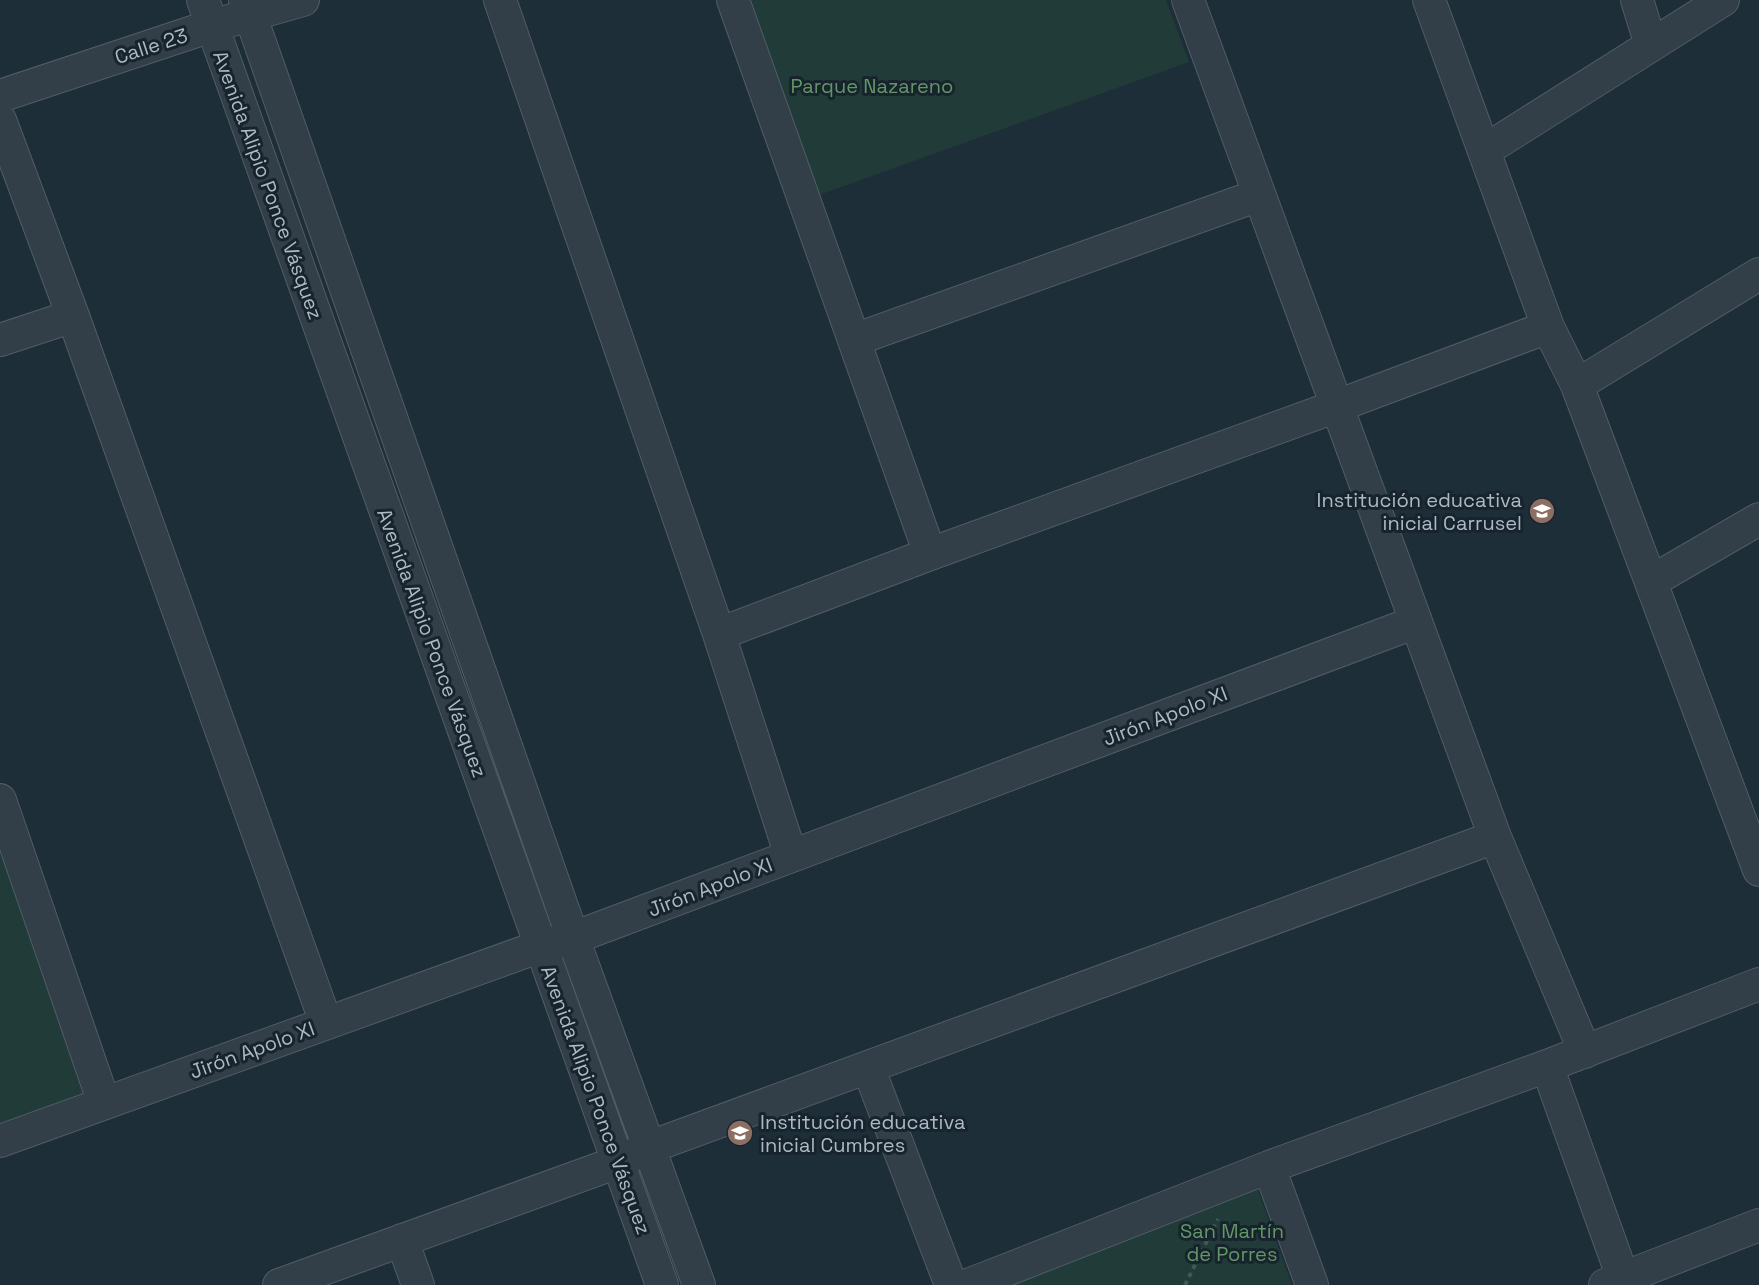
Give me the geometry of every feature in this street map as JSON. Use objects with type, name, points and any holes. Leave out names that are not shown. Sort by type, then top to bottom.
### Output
[{"type":"street","name":"Calle 23","points":[[0,96],[207,13],[303,0]]},
{"type":"street","points":[[500,0],[719,634],[791,856]]},
{"type":"street","points":[[733,0],[930,554]]},
{"type":"street","points":[[1188,0],[1495,837],[1585,1052]]},
{"type":"street","points":[[1429,0],[1548,327],[1577,385],[1757,856]]},
{"type":"street","points":[[1637,0],[1651,45]]},
{"type":"street","points":[[1484,150],[1723,0]]},
{"type":"street","name":"Avenida Alipio Ponce Vásquez","points":[[248,8],[573,938],[699,1285]]},
{"type":"street","name":"Avenida Alipio Ponce Vásquez","points":[[207,13],[662,1285]]},
{"type":"street","points":[[0,120],[73,316],[326,1023]]},
{"type":"street","points":[[854,340],[1259,195]]},
{"type":"street","points":[[1577,385],[1759,274]]},
{"type":"street","points":[[0,340],[73,316]]},
{"type":"street","points":[[719,634],[1548,327]]},
{"type":"street","points":[[1652,581],[1759,519]]},
{"type":"street","name":"Jirón Apolo XI","points":[[0,1141],[541,946],[573,938],[1416,622]]},
{"type":"street","points":[[0,800],[104,1103]]},
{"type":"street","points":[[279,1285],[1495,837]]},
{"type":"street","points":[[968,1285],[1269,1167],[1585,1052],[1759,984]]},
{"type":"street","points":[[1547,1066],[1614,1282],[1660,1275],[1759,1226]]},
{"type":"street","points":[[868,1067],[951,1285]]},
{"type":"street","points":[[1269,1167],[1312,1285]]},
{"type":"street","points":[[402,1240],[418,1285]]},
{"type":"path","points":[[1185,1285],[1221,1215]]},
{"type":"green space","name":"Parque Nazareno","points":[[750,0],[1166,0],[1189,62],[819,195]]},
{"type":"green space","points":[[0,847],[87,1096],[0,1127]]},
{"type":"green space","name":"San Martín de Porres","points":[[1257,1188],[1292,1285],[1015,1285]]},
{"type":"place","name":"Institución educativa inicial Carrusel","points":[[1542,511]]},
{"type":"place","name":"Institución educativa inicial Cumbres","points":[[740,1133]]}]
